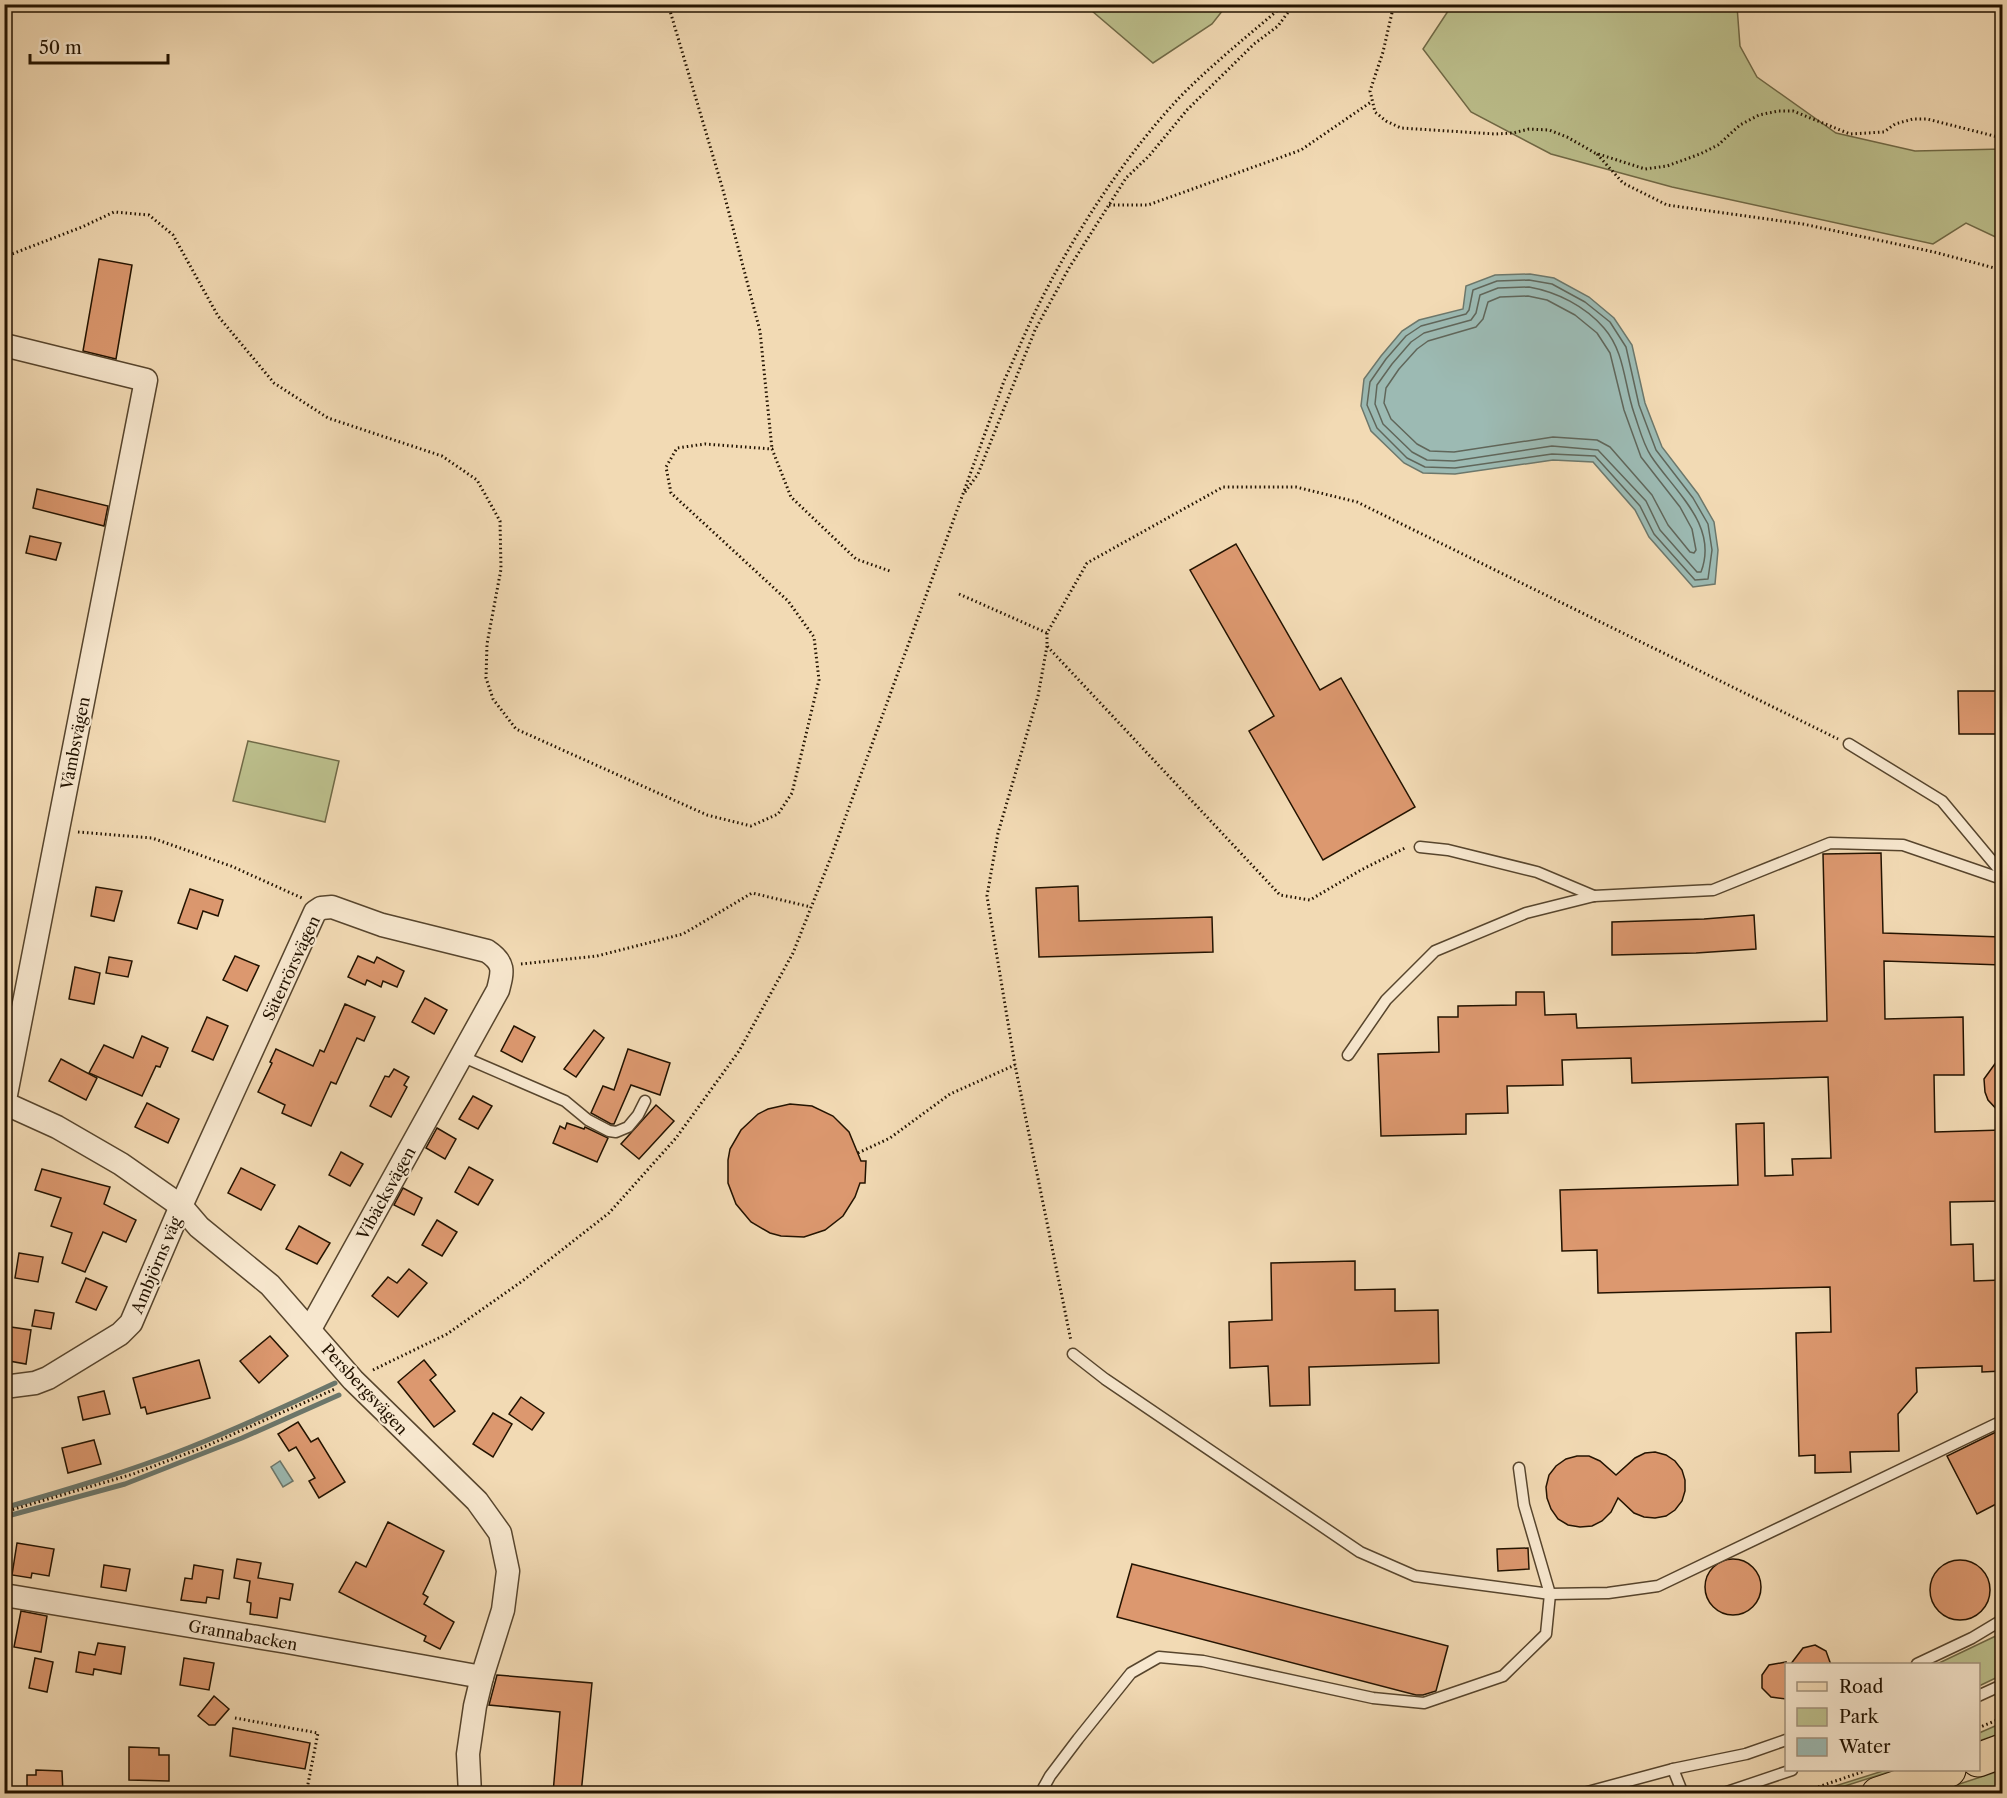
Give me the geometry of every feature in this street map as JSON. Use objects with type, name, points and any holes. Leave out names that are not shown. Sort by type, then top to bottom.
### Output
[{"type":"main road","points":[[1980,1759],[2002,1751]]},
{"type":"main road","points":[[1878,1794],[1946,1771]]},
{"type":"street","name":"Våmbsvägen","points":[[4,345],[146,380],[5,1104]]},
{"type":"street","name":"Säterrörsvägen","points":[[181,1206],[315,912],[321,908],[332,907],[382,925],[487,951],[498,958],[501,967]]},
{"type":"street","name":"Vibäcksvägen","points":[[310,1329],[498,990],[501,967]]},
{"type":"street","name":"Persbergsvägen","points":[[5,1104],[57,1127],[121,1164],[181,1206],[199,1227],[270,1285],[353,1380],[477,1501],[500,1533],[508,1572],[503,1610],[475,1706],[468,1754],[471,1794]]},
{"type":"street","name":"Ambjörns väg","points":[[4,1387],[35,1383],[48,1378],[120,1334],[130,1323],[181,1206]]},
{"type":"street","name":"Grannabacken","points":[[4,1595],[482,1677]]},
{"type":"lane","points":[[1849,744],[1942,801],[2002,873]]},
{"type":"lane","points":[[1348,1054],[1386,1000],[1435,951],[1526,913],[1594,896],[1713,890],[1830,843],[1904,845],[2002,879]]},
{"type":"lane","points":[[1420,848],[1448,850],[1537,872],[1594,896]]},
{"type":"lane","points":[[461,1056],[565,1101],[588,1120],[609,1131],[616,1132],[628,1127],[638,1115],[645,1101]]},
{"type":"lane","points":[[1073,1354],[1105,1379],[1360,1552],[1414,1576],[1550,1594],[1608,1593],[1658,1586],[2002,1421]]},
{"type":"lane","points":[[1041,1794],[1050,1776],[1131,1674],[1160,1657],[1203,1661],[1373,1698],[1424,1703],[1503,1676],[1546,1634],[1550,1594],[1524,1505],[1519,1468]]},
{"type":"lane","points":[[1921,1663],[1972,1638],[2002,1620]]},
{"type":"lane","points":[[1980,1695],[2002,1685]]},
{"type":"lane","points":[[1580,1794],[1673,1769],[1746,1754],[1785,1740]]},
{"type":"lane","points":[[1673,1769],[1683,1794]]},
{"type":"lane","points":[[1721,1794],[1789,1771]]},
{"type":"path","points":[[668,4],[723,190],[760,331],[772,449],[791,497],[856,559],[890,571]]},
{"type":"path","points":[[4,1512],[133,1474],[204,1447],[353,1380],[447,1334],[521,1282],[609,1213],[676,1137],[739,1051],[793,953],[1004,381],[1036,309],[1097,203],[1140,146],[1204,73],[1285,4]]},
{"type":"path","points":[[962,496],[978,474],[1035,330],[1069,268],[1126,178],[1149,156],[1187,110],[1254,44],[1278,26],[1294,4]]},
{"type":"path","points":[[1394,4],[1383,52],[1371,86],[1371,101],[1375,112],[1386,121],[1401,128],[1495,134],[1529,129],[1549,130],[1595,153],[1646,168],[1667,166],[1700,154],[1718,145],[1740,125],[1759,115],[1778,111],[1793,111],[1850,134],[1884,132],[1895,124],[1913,119],[1927,119],[2002,138]]},
{"type":"path","points":[[1109,205],[1149,205],[1301,150],[1371,101]]},
{"type":"path","points":[[1595,153],[1623,183],[1667,205],[1803,224],[1934,252],[2002,270]]},
{"type":"path","points":[[4,257],[114,212],[148,215],[172,235],[218,316],[274,383],[328,418],[442,456],[477,480],[500,521],[501,569],[487,644],[486,678],[493,699],[516,729],[706,815],[751,826],[778,814],[792,793],[819,680],[814,637],[788,601],[671,493],[666,467],[677,448],[705,444],[772,449]]},
{"type":"path","points":[[1073,1354],[1016,1065],[987,896],[998,833],[1038,696],[1047,646],[1047,633],[1087,563],[1223,487],[1296,487],[1357,502],[1849,744]]},
{"type":"path","points":[[959,594],[1047,633]]},
{"type":"path","points":[[1047,646],[1280,895],[1310,900],[1361,870],[1405,848],[1420,848]]},
{"type":"path","points":[[58,830],[152,838],[231,866],[321,908]]},
{"type":"path","points":[[501,967],[597,956],[683,934],[752,893],[811,907]]},
{"type":"path","points":[[858,1153],[890,1138],[950,1094],[1016,1065]]},
{"type":"path","points":[[235,1718],[318,1733],[306,1794]]},
{"type":"path","points":[[1980,1727],[2002,1718]]},
{"type":"path","points":[[1797,1794],[1867,1771]]},
{"type":"green space","points":[[1085,5],[1227,5],[1212,24],[1153,63]]},
{"type":"green space","points":[[1452,5],[1737,6],[1740,46],[1757,77],[1836,133],[1915,151],[2002,149],[2002,240],[1966,223],[1933,244],[1672,187],[1551,154],[1471,112],[1423,49]]},
{"type":"green space","points":[[248,741],[339,761],[325,822],[233,801]]},
{"type":"green space","points":[[2002,1633],[2002,1675],[1980,1686],[1980,1663],[1939,1663]]},
{"type":"green space","points":[[2002,1723],[2002,1733],[1980,1741],[1980,1733]]},
{"type":"green space","points":[[2002,1770],[2002,1793],[1932,1793]]},
{"type":"green space","points":[[1883,1771],[1892,1771],[1823,1793],[1813,1793]]},
{"type":"water","points":[[1530,274],[1554,278],[1589,297],[1614,318],[1632,345],[1645,403],[1662,447],[1698,494],[1714,522],[1718,550],[1715,584],[1693,587],[1649,537],[1635,510],[1593,462],[1553,460],[1455,474],[1423,473],[1404,463],[1371,431],[1361,406],[1364,379],[1402,331],[1419,320],[1463,309],[1466,286],[1495,275]]},
{"type":"water","points":[[280,1461],[293,1481],[283,1487],[271,1467]]},
{"type":"building","points":[[99,259],[132,265],[116,359],[83,351]]},
{"type":"building","points":[[37,489],[108,506],[104,526],[33,508]]},
{"type":"building","points":[[30,536],[61,543],[56,560],[26,553]]},
{"type":"building","points":[[1236,544],[1320,690],[1341,678],[1415,807],[1323,860],[1249,731],[1274,716],[1190,570]]},
{"type":"building","points":[[1958,691],[2002,691],[2002,734],[1959,734]]},
{"type":"building","points":[[1881,853],[1883,933],[2002,937],[2002,965],[1884,961],[1885,1019],[1963,1017],[1964,1075],[1934,1075],[1935,1132],[2002,1130],[2002,1201],[1950,1202],[1951,1245],[1973,1244],[1974,1281],[2002,1280],[2002,1371],[1982,1372],[1982,1366],[1916,1368],[1917,1392],[1898,1414],[1899,1451],[1850,1452],[1851,1472],[1815,1473],[1815,1455],[1799,1456],[1796,1333],[1831,1332],[1830,1287],[1598,1293],[1597,1250],[1562,1251],[1560,1190],[1738,1185],[1736,1124],[1764,1123],[1765,1176],[1793,1175],[1792,1159],[1831,1158],[1828,1077],[1632,1083],[1631,1058],[1562,1060],[1563,1085],[1507,1086],[1508,1113],[1466,1114],[1466,1134],[1381,1136],[1378,1054],[1439,1052],[1438,1017],[1458,1017],[1458,1006],[1516,1005],[1516,992],[1544,992],[1545,1015],[1576,1014],[1577,1028],[1827,1021],[1823,854]]},
{"type":"building","points":[[1078,886],[1079,921],[1212,917],[1213,952],[1039,957],[1036,888]]},
{"type":"building","points":[[96,887],[122,891],[114,921],[91,916]]},
{"type":"building","points":[[190,889],[223,900],[218,916],[203,911],[197,929],[178,923]]},
{"type":"building","points":[[1754,915],[1756,949],[1612,955],[1612,922]]},
{"type":"building","points":[[235,956],[259,966],[247,991],[223,980]]},
{"type":"building","points":[[358,956],[374,963],[377,957],[404,971],[397,987],[383,981],[381,987],[367,980],[365,985],[348,977]]},
{"type":"building","points":[[109,957],[132,961],[128,977],[106,973]]},
{"type":"building","points":[[75,967],[100,973],[94,1004],[69,999]]},
{"type":"building","points":[[425,998],[447,1010],[434,1034],[412,1022]]},
{"type":"building","points":[[345,1004],[375,1017],[364,1041],[357,1038],[336,1084],[331,1082],[311,1126],[282,1113],[285,1105],[258,1092],[276,1049],[313,1066],[320,1050],[324,1052]]},
{"type":"building","points":[[207,1017],[228,1026],[213,1060],[192,1051]]},
{"type":"building","points":[[514,1026],[535,1037],[522,1062],[501,1051]]},
{"type":"building","points":[[594,1030],[604,1038],[576,1077],[564,1069]]},
{"type":"building","points":[[142,1036],[168,1048],[160,1067],[156,1066],[142,1096],[89,1073],[104,1045],[133,1058]]},
{"type":"building","points":[[628,1049],[670,1063],[660,1095],[631,1085],[614,1124],[611,1124],[591,1113],[603,1086],[614,1090]]},
{"type":"building","points":[[2002,1054],[2002,1115],[1988,1100],[1984,1079]]},
{"type":"building","points":[[61,1059],[97,1078],[86,1100],[49,1081]]},
{"type":"building","points":[[394,1069],[409,1077],[404,1085],[407,1087],[391,1117],[370,1106],[385,1076],[389,1077]]},
{"type":"building","points":[[473,1096],[492,1106],[478,1129],[459,1119]]},
{"type":"building","points":[[147,1103],[179,1119],[168,1143],[135,1127]]},
{"type":"building","points":[[790,1104],[812,1106],[833,1116],[849,1132],[861,1161],[866,1161],[865,1183],[860,1183],[855,1197],[843,1216],[825,1230],[804,1237],[770,1233],[751,1222],[736,1204],[728,1183],[730,1149],[741,1130],[758,1114]]},
{"type":"building","points":[[656,1105],[674,1121],[639,1159],[621,1144]]},
{"type":"building","points":[[567,1123],[584,1129],[585,1127],[608,1138],[597,1162],[553,1143],[560,1126],[565,1129]]},
{"type":"building","points":[[437,1128],[456,1139],[445,1159],[426,1148]]},
{"type":"building","points":[[341,1152],[363,1164],[350,1186],[329,1175]]},
{"type":"building","points":[[469,1167],[493,1180],[478,1205],[455,1192]]},
{"type":"building","points":[[241,1168],[275,1185],[261,1210],[228,1193]]},
{"type":"building","points":[[42,1169],[110,1187],[104,1204],[136,1220],[126,1242],[103,1232],[85,1272],[62,1263],[72,1233],[51,1226],[61,1198],[35,1190]]},
{"type":"building","points":[[403,1188],[422,1198],[414,1215],[394,1205]]},
{"type":"building","points":[[437,1220],[457,1232],[442,1256],[422,1245]]},
{"type":"building","points":[[299,1226],[330,1243],[317,1264],[286,1249]]},
{"type":"building","points":[[19,1253],[43,1257],[38,1282],[15,1278]]},
{"type":"building","points":[[1355,1261],[1355,1290],[1395,1289],[1395,1311],[1438,1310],[1439,1363],[1309,1367],[1310,1405],[1270,1406],[1268,1366],[1230,1368],[1229,1322],[1272,1320],[1271,1263]]},
{"type":"building","points":[[409,1269],[427,1283],[398,1317],[372,1296],[388,1277],[397,1283]]},
{"type":"building","points":[[86,1278],[107,1287],[96,1310],[76,1302]]},
{"type":"building","points":[[35,1310],[54,1313],[51,1329],[32,1326]]},
{"type":"building","points":[[4,1326],[31,1330],[26,1364],[4,1360]]},
{"type":"building","points":[[270,1336],[288,1356],[259,1383],[240,1361]]},
{"type":"building","points":[[199,1360],[210,1398],[147,1414],[145,1407],[141,1408],[133,1378]]},
{"type":"building","points":[[424,1360],[436,1375],[430,1380],[455,1411],[434,1427],[398,1382]]},
{"type":"building","points":[[104,1391],[110,1414],[83,1420],[78,1397]]},
{"type":"building","points":[[521,1397],[544,1413],[532,1430],[509,1414]]},
{"type":"building","points":[[493,1413],[512,1424],[493,1457],[473,1444]]},
{"type":"building","points":[[298,1422],[311,1442],[318,1438],[345,1482],[319,1498],[309,1481],[315,1478],[296,1447],[289,1451],[278,1434]]},
{"type":"building","points":[[2002,1429],[2002,1501],[1977,1514],[1947,1456]]},
{"type":"building","points":[[94,1440],[101,1464],[68,1473],[62,1448]]},
{"type":"building","points":[[1655,1452],[1675,1461],[1682,1470],[1685,1480],[1682,1501],[1666,1516],[1644,1517],[1634,1513],[1618,1498],[1611,1512],[1602,1521],[1592,1526],[1580,1527],[1568,1525],[1558,1519],[1551,1509],[1546,1487],[1549,1475],[1566,1459],[1589,1456],[1600,1461],[1616,1475],[1635,1458],[1645,1453]]},
{"type":"building","points":[[388,1522],[444,1551],[423,1594],[428,1597],[424,1604],[454,1622],[440,1649],[424,1641],[426,1636],[339,1592],[356,1562],[366,1567]]},
{"type":"building","points":[[17,1543],[54,1549],[49,1576],[32,1573],[31,1578],[12,1575]]},
{"type":"building","points":[[1528,1548],[1529,1569],[1498,1571],[1497,1549]]},
{"type":"building","points":[[237,1559],[261,1563],[258,1578],[293,1584],[290,1600],[280,1598],[277,1618],[250,1614],[251,1603],[247,1602],[250,1581],[234,1578]]},
{"type":"building","points":[[1733,1559],[1744,1561],[1753,1567],[1759,1576],[1761,1587],[1759,1598],[1753,1607],[1744,1613],[1733,1615],[1722,1613],[1713,1607],[1707,1598],[1705,1587],[1707,1576],[1713,1567],[1722,1561]]},
{"type":"building","points":[[1954,1560],[1966,1560],[1982,1568],[1988,1578],[1990,1590],[1988,1602],[1982,1612],[1966,1620],[1954,1620],[1938,1612],[1930,1596],[1930,1584],[1938,1568]]},
{"type":"building","points":[[1132,1564],[1448,1646],[1436,1691],[1416,1695],[1117,1617]]},
{"type":"building","points":[[104,1565],[130,1569],[126,1591],[101,1587]]},
{"type":"building","points":[[194,1565],[223,1570],[219,1599],[207,1597],[206,1603],[181,1600],[185,1578],[192,1579]]},
{"type":"building","points":[[21,1611],[47,1616],[41,1652],[14,1647]]},
{"type":"building","points":[[98,1643],[125,1647],[121,1674],[94,1669],[93,1675],[76,1672],[79,1652],[95,1655]]},
{"type":"building","points":[[1815,1645],[1826,1651],[1830,1663],[1792,1663],[1803,1648]]},
{"type":"building","points":[[35,1658],[53,1662],[47,1692],[29,1688]]},
{"type":"building","points":[[184,1658],[214,1663],[209,1690],[180,1685]]},
{"type":"building","points":[[1786,1662],[1785,1699],[1771,1697],[1762,1688],[1762,1675],[1769,1665]]},
{"type":"building","points":[[497,1675],[592,1683],[581,1794],[553,1793],[560,1712],[489,1705]]},
{"type":"building","points":[[214,1696],[229,1709],[215,1725],[209,1725],[198,1716]]},
{"type":"building","points":[[233,1728],[310,1743],[305,1769],[230,1756]]},
{"type":"building","points":[[129,1747],[159,1748],[159,1755],[169,1755],[169,1781],[129,1780]]},
{"type":"building","points":[[36,1770],[62,1771],[63,1794],[27,1794],[27,1775],[36,1775]]},
{"type":"waterway","points":[[4,1508],[165,1457],[244,1425],[335,1383]]},
{"type":"waterway","points":[[4,1517],[125,1484],[242,1438],[339,1395]]}]
